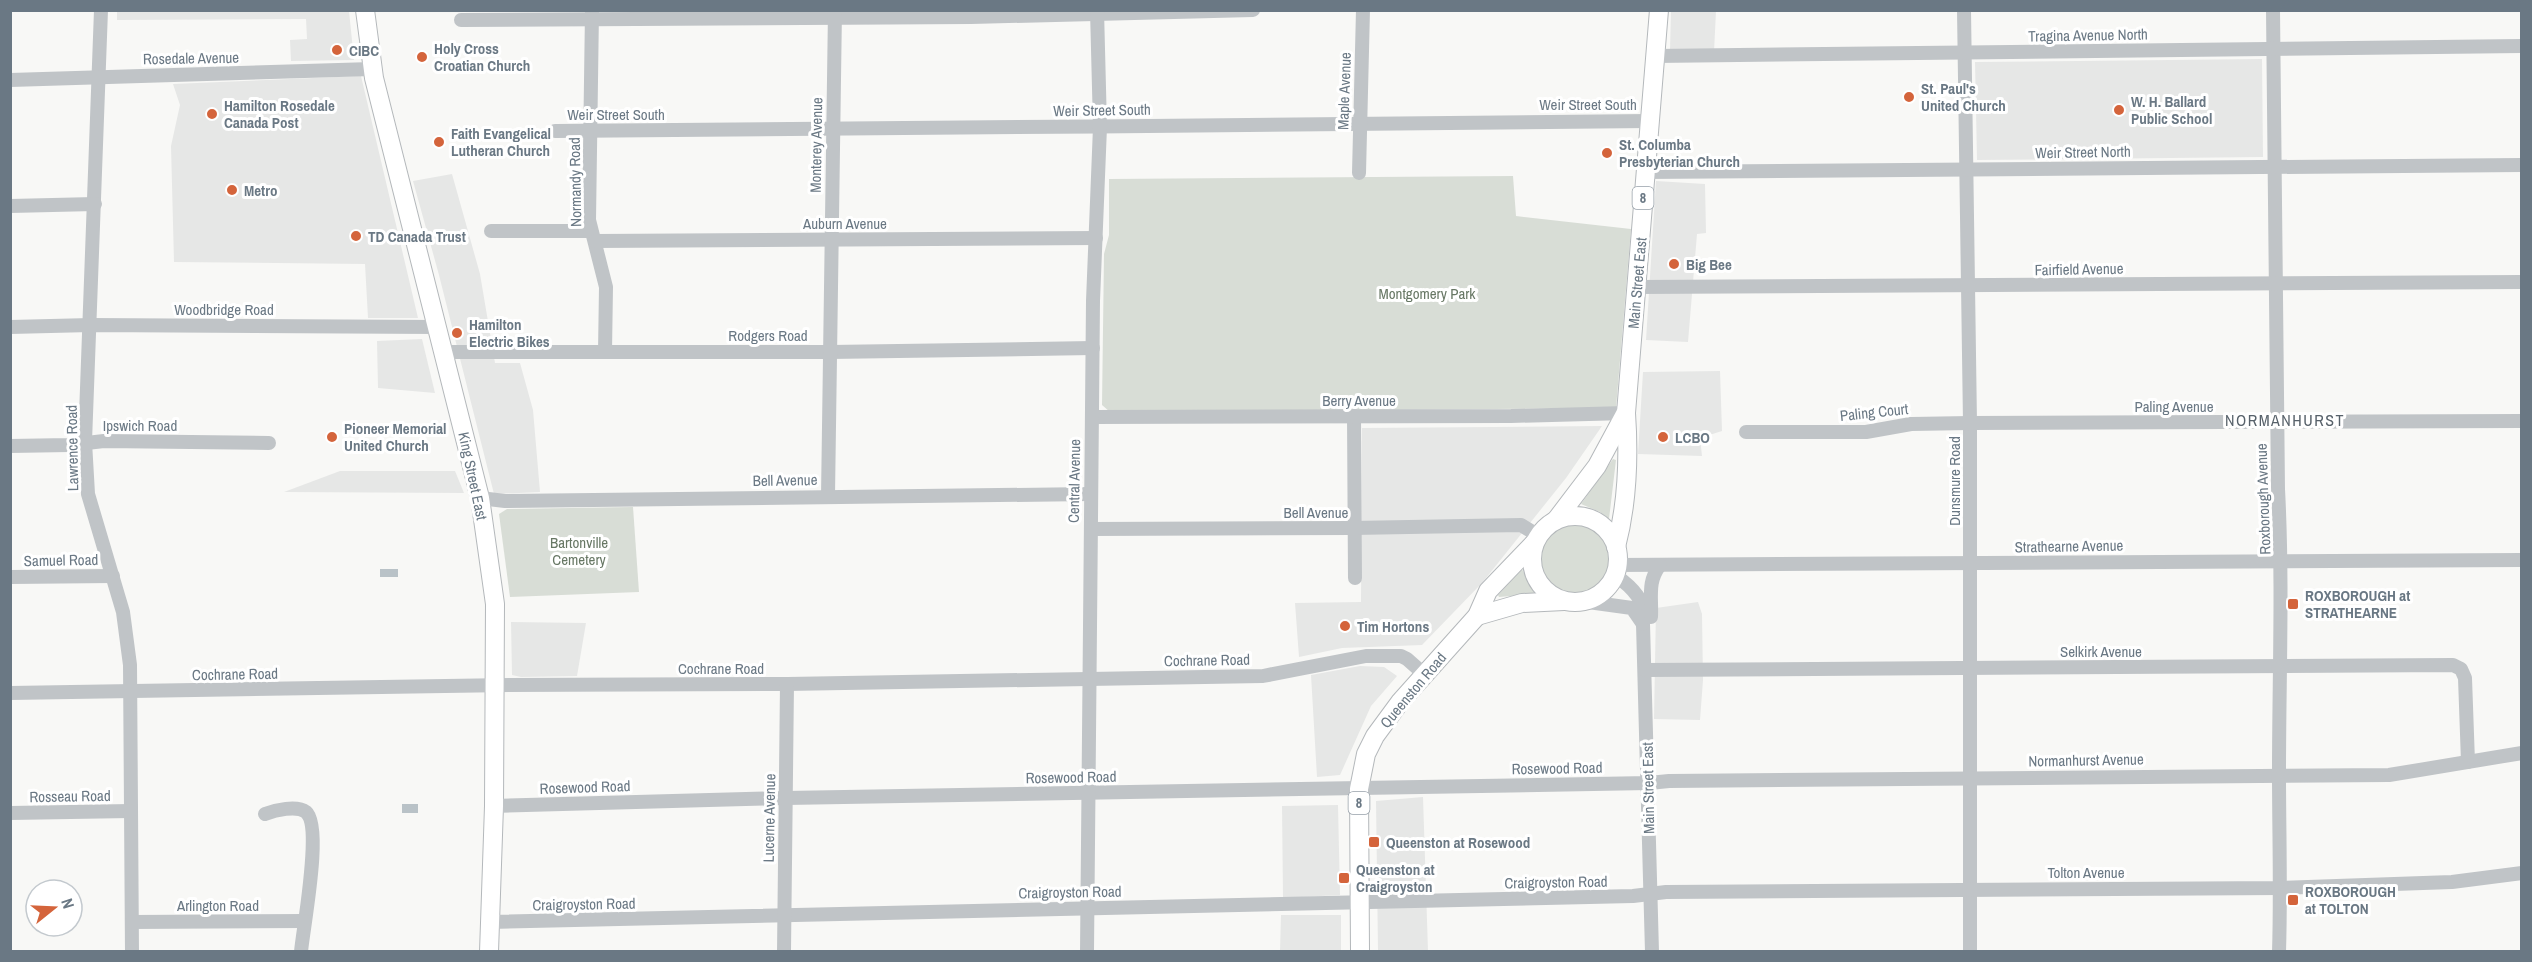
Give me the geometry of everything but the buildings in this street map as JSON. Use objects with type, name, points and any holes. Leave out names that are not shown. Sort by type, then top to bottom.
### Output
[{"type":"main road","name":"King Street East","points":[[365,10],[372,69],[480,498],[495,604],[494,806],[489,951]]},
{"type":"main road","name":"Main Street East","points":[[1616,562],[1628,442],[1626,413],[1648,121],[1659,10]]},
{"type":"main road","name":"Main Street East","points":[[1556,520],[1597,466],[1626,413]]},
{"type":"main road","points":[[1477,616],[1522,603],[1573,601],[1601,593],[1616,562],[1605,529],[1594,521],[1571,516],[1556,520],[1537,539],[1532,560],[1534,573],[1545,590],[1573,601]]},
{"type":"main road","name":"Queenston Road","points":[[1360,951],[1359,789],[1366,754],[1373,738],[1400,702],[1477,616],[1488,591],[1537,539]]},
{"type":"street","name":"Lawrence Road","points":[[101,10],[85,442],[88,494],[127,634],[130,691],[132,951]]},
{"type":"street","points":[[461,20],[592,15],[1253,10]]},
{"type":"street","name":"Maple Avenue","points":[[1359,173],[1363,10]]},
{"type":"street","name":"Dunsmure Road","points":[[1964,10],[1970,423],[1971,951]]},
{"type":"street","name":"Roxborough Avenue","points":[[2273,10],[2278,489],[2282,560],[2279,775],[2282,888],[2279,951]]},
{"type":"street","name":"Central Avenue","points":[[1087,951],[1090,530],[1100,127],[1097,12]]},
{"type":"street","name":"Monterey Avenue","points":[[828,496],[835,14]]},
{"type":"street","name":"Normandy Road","points":[[592,15],[590,131],[593,236],[606,287],[605,351]]},
{"type":"street","name":"Tragina Avenue North","points":[[1655,56],[2522,46]]},
{"type":"street","name":"Rosedale Avenue","points":[[10,80],[372,69]]},
{"type":"street","name":"Weir Street South","points":[[555,131],[1648,121]]},
{"type":"street","name":"Weir Street North","points":[[1644,172],[2522,165]]},
{"type":"street","points":[[10,206],[95,204]]},
{"type":"street","name":"Auburn Avenue","points":[[491,231],[593,236],[831,239],[1096,238]]},
{"type":"street","name":"Fairfield Avenue","points":[[1637,287],[2522,282]]},
{"type":"street","name":"Woodbridge Road","points":[[10,327],[91,325],[437,327]]},
{"type":"street","name":"Rodgers Road","points":[[444,352],[830,352],[1093,348]]},
{"type":"street","name":"Berry Avenue","points":[[1092,417],[1511,416],[1626,413]]},
{"type":"street","points":[[1354,416],[1355,578]]},
{"type":"street","name":"Paling Avenue","points":[[1970,423],[2522,421]]},
{"type":"street","name":"Paling Court","points":[[1746,432],[1866,432],[1911,424],[1970,423]]},
{"type":"street","name":"Ipswich Road","points":[[10,446],[69,445],[85,442],[269,443]]},
{"type":"street","name":"Bell Avenue","points":[[480,498],[505,501],[1091,494]]},
{"type":"street","name":"Bell Avenue","points":[[1090,530],[1521,525],[1537,539]]},
{"type":"street","name":"Strathearne Avenue","points":[[1616,562],[1660,565],[2282,560],[2522,561]]},
{"type":"street","name":"Main Street East","points":[[1616,562],[1641,602],[1645,613],[1643,631],[1652,951]]},
{"type":"street","points":[[1643,631],[1652,616],[1651,579],[1660,565]]},
{"type":"street","name":"Samuel Road","points":[[10,577],[112,576]]},
{"type":"street","points":[[1573,601],[1632,608],[1643,631]]},
{"type":"street","name":"Cochrane Road","points":[[10,693],[1263,676],[1366,656],[1401,656],[1424,674]]},
{"type":"street","name":"Selkirk Avenue","points":[[1645,670],[2457,667],[2463,672],[2465,678],[2468,762]]},
{"type":"street","name":"Lucerne Avenue","points":[[784,951],[787,684]]},
{"type":"street","name":"Normanhurst Avenue","points":[[1649,783],[1669,780],[2389,775],[2522,753]]},
{"type":"street","name":"Rosewood Road","points":[[494,806],[786,798],[1649,783]]},
{"type":"street","points":[[266,814],[275,810],[298,809],[305,811],[311,818],[313,862],[301,951]]},
{"type":"street","name":"Rosseau Road","points":[[10,813],[131,811]]},
{"type":"street","name":"Tolton Avenue","points":[[1649,894],[1666,891],[1971,888],[2282,888],[2452,882],[2522,873]]},
{"type":"street","name":"Craigroyston Road","points":[[491,922],[1360,903],[1649,894]]},
{"type":"street","name":"Arlington Road","points":[[132,922],[304,921]]},
{"type":"shaded area","points":[[117,11],[349,11],[354,60],[291,61],[290,40],[307,39],[306,19],[117,20]]},
{"type":"shaded area","points":[[1671,11],[1716,11],[1714,52],[1670,50]]},
{"type":"shaded area","name":"W. H. Ballard Public School","points":[[2262,59],[2263,157],[1977,160],[1975,62]]},
{"type":"shaded area","points":[[361,76],[418,318],[368,318],[365,264],[174,262],[171,146],[180,105],[173,84]]},
{"type":"shaded area","points":[[452,174],[480,274],[495,363],[520,363],[533,410],[540,492],[494,494],[413,181]]},
{"type":"shaded area","points":[[1656,181],[1705,184],[1706,233],[1697,234],[1688,342],[1646,340]]},
{"type":"shaded area","points":[[422,339],[435,393],[378,388],[377,341]]},
{"type":"shaded area","points":[[1720,371],[1722,431],[1700,438],[1702,456],[1638,454],[1643,372]]},
{"type":"shaded area","points":[[1602,426],[1566,478],[1482,583],[1422,645],[1342,648],[1299,657],[1295,603],[1361,602],[1362,428]]},
{"type":"shaded area","points":[[340,471],[455,471],[464,493],[284,492]]},
{"type":"shaded area","points":[[380,569],[398,569],[398,577],[380,577]]},
{"type":"shaded area","points":[[1698,602],[1702,614],[1703,680],[1700,720],[1654,719],[1656,608]]},
{"type":"shaded area","points":[[511,622],[586,623],[577,676],[521,677],[512,675]]},
{"type":"shaded area","points":[[1360,666],[1384,667],[1397,676],[1371,706],[1340,775],[1317,777],[1311,675]]},
{"type":"shaded area","points":[[1423,797],[1428,951],[1378,951],[1376,801]]},
{"type":"shaded area","points":[[402,804],[418,804],[418,813],[402,813]]},
{"type":"shaded area","points":[[1338,805],[1340,895],[1283,898],[1282,806]]},
{"type":"shaded area","points":[[1281,915],[1341,915],[1341,951],[1280,951]]},
{"type":"green space","name":"Montgomery Park","points":[[1513,176],[1516,216],[1631,229],[1616,408],[1110,412],[1102,405],[1104,254],[1109,235],[1109,179]]},
{"type":"green space","points":[[1613,459],[1616,460],[1609,519],[1600,512],[1581,504]]},
{"type":"green space","name":"Bartonville Cemetery","points":[[633,507],[639,592],[510,597],[499,514],[507,509]]},
{"type":"green space","points":[[1568,523],[1582,523],[1595,528],[1605,538],[1610,558],[1605,578],[1595,588],[1582,593],[1568,593],[1555,588],[1545,578],[1540,565],[1540,551],[1545,538],[1555,528]]},
{"type":"green space","points":[[1522,569],[1535,594],[1499,597],[1498,595]]},
{"type":"place","name":"CIBC","points":[[337,50]]},
{"type":"place","name":"Holy Cross Croatian Church","points":[[422,57]]},
{"type":"place","name":"St. Paul's United Church","points":[[1909,97]]},
{"type":"place","name":"W. H. Ballard Public School","points":[[2119,110]]},
{"type":"place","name":"Hamilton Rosedale Canada Post","points":[[212,114]]},
{"type":"place","name":"Faith Evangelical Lutheran Church","points":[[439,142]]},
{"type":"place","name":"St. Columba Presbyterian Church","points":[[1607,153]]},
{"type":"place","name":"Metro","points":[[232,190]]},
{"type":"place","name":"TD Canada Trust","points":[[356,236]]},
{"type":"place","name":"Big Bee","points":[[1674,264]]},
{"type":"place","name":"Hamilton Electric Bikes","points":[[457,333]]},
{"type":"place","name":"Pioneer Memorial United Church","points":[[332,437]]},
{"type":"place","name":"LCBO","points":[[1663,437]]},
{"type":"place","name":"ROXBOROUGH at STRATHEARNE","points":[[2293,604]]},
{"type":"place","name":"Tim Hortons","points":[[1345,626]]},
{"type":"place","name":"Queenston at Rosewood","points":[[1374,842]]},
{"type":"place","name":"Queenston at Craigroyston","points":[[1344,878]]},
{"type":"place","name":"ROXBOROUGH at TOLTON","points":[[2293,900]]},
{"type":"district","name":"NORMANHURST","points":[[2285,420]]}]
